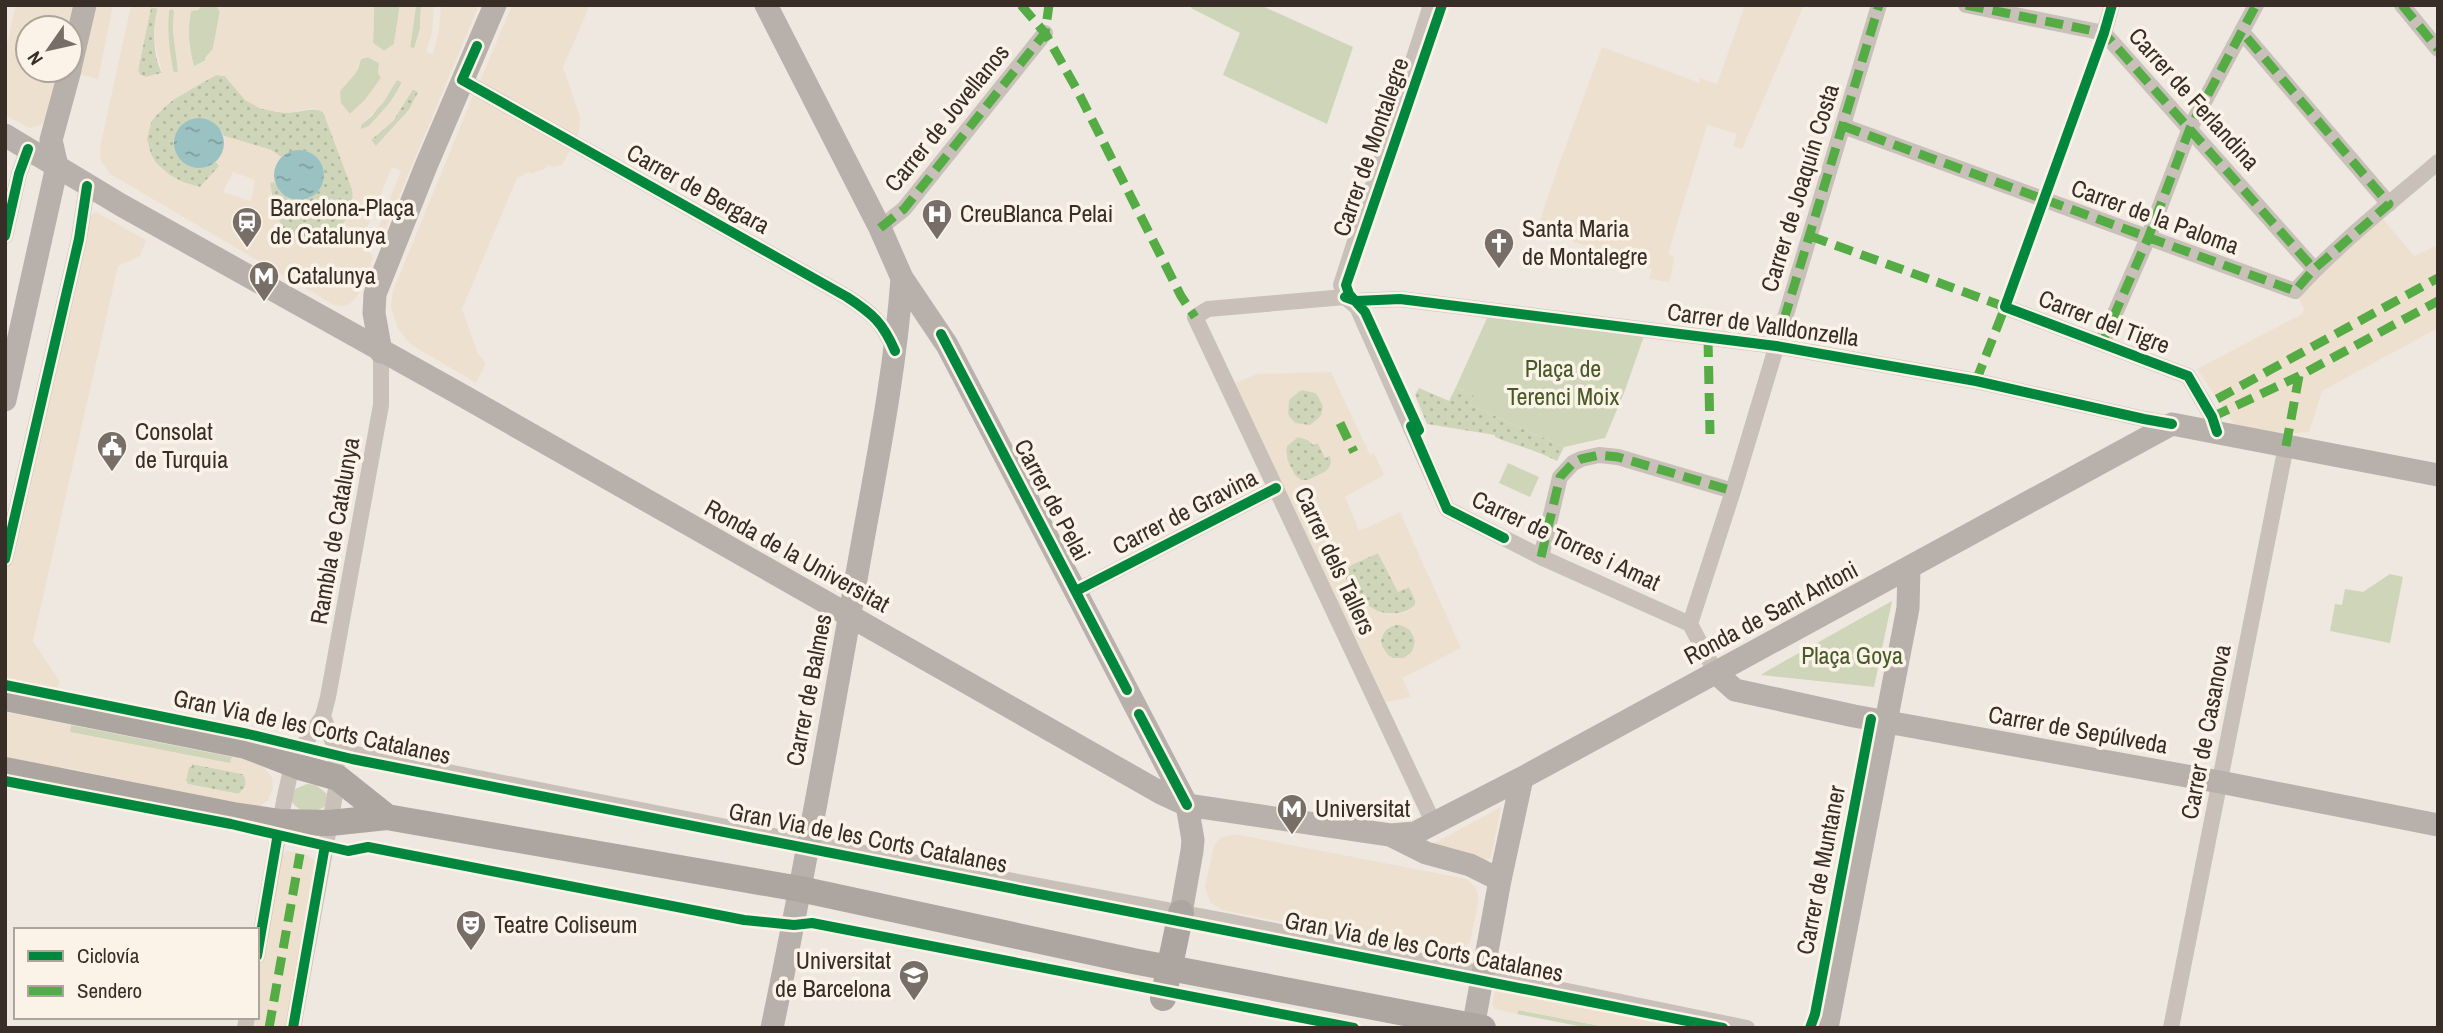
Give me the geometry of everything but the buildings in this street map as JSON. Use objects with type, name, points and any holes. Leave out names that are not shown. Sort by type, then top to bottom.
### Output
[{"type":"main road","points":[[381,352],[375,322],[375,294],[495,5]]},
{"type":"main road","name":"Carrer de Pelai","points":[[766,5],[880,228],[902,278],[947,345],[1187,805],[1193,840],[1181,913]]},
{"type":"main road","points":[[5,400],[10,354],[57,166],[51,140],[66,84]]},
{"type":"main road","name":"Ronda de la Universitat","points":[[5,135],[88,186],[458,393],[1144,784],[1187,805],[1391,835]]},
{"type":"main road","points":[[28,149],[51,140]]},
{"type":"main road","name":"Carrer de Balmes","points":[[772,1028],[850,615],[895,351],[902,278]]},
{"type":"main road","points":[[2172,424],[2438,475]]},
{"type":"main road","name":"Ronda de Sant Antoni","points":[[1391,835],[1415,832],[1434,824],[1522,778],[2172,424]]},
{"type":"main road","name":"Carrer de Muntaner","points":[[1827,1028],[1908,608],[1909,568]]},
{"type":"main road","name":"Carrer de Sepúlveda","points":[[1716,673],[1735,691],[1887,722],[2438,824]]},
{"type":"main road","name":"Gran Via de les Corts Catalanes","points":[[5,698],[246,746],[338,778],[387,817]]},
{"type":"main road","name":"Gran Via de les Corts Catalanes","points":[[5,770],[280,822],[330,823],[387,817],[800,890],[1169,968],[1476,1027]]},
{"type":"main road","points":[[1476,1027],[1482,974],[1522,778]]},
{"type":"main road","points":[[1391,835],[1426,853],[1470,865],[1500,880]]},
{"type":"main road","points":[[1163,998],[1181,913]]},
{"type":"street","name":"Carrer de Montalegre","points":[[1345,297],[1341,285],[1430,5]]},
{"type":"street","name":"Carrer de Joaquín Costa","points":[[1690,624],[1733,491],[1879,5]]},
{"type":"street","name":"Carrer de Ferlandina","points":[[1966,5],[2104,33],[2314,270]]},
{"type":"street","points":[[2104,33],[2112,5]]},
{"type":"street","points":[[2102,344],[2148,238],[2190,128],[2256,5]]},
{"type":"street","points":[[2402,5],[2438,49]]},
{"type":"street","points":[[2242,32],[2389,204]]},
{"type":"street","name":"Carrer de Jovellanos","points":[[880,228],[904,208],[1045,33]]},
{"type":"street","name":"Carrer de Bergara","points":[[462,80],[847,297],[878,319],[895,351]]},
{"type":"street","name":"Carrer de la Paloma","points":[[1843,126],[2295,291],[2314,270]]},
{"type":"street","points":[[5,236],[16,186],[28,149]]},
{"type":"street","points":[[2314,270],[2438,162]]},
{"type":"street","points":[[5,559],[79,239],[88,186]]},
{"type":"street","name":"Carrer de Valldonzella","points":[[1195,317],[1208,309],[1345,297],[1356,301],[1400,299],[1776,346],[1976,381],[2172,424]]},
{"type":"street","name":"Carrer de Torres i Amat","points":[[1345,297],[1357,307],[1447,509],[1541,557],[1690,624]]},
{"type":"street","name":"Carrer del Tigre","points":[[2005,307],[2188,376],[2212,416],[2217,432]]},
{"type":"street","name":"Carrer dels Tallers","points":[[1195,317],[1434,824]]},
{"type":"street","name":"Rambla de Catalunya","points":[[259,944],[293,764],[323,716],[381,405],[381,352]]},
{"type":"street","name":"Carrer de Casanova","points":[[2171,1028],[2286,446]]},
{"type":"street","points":[[1541,557],[1560,477],[1573,463],[1581,459],[1618,457],[1733,491]]},
{"type":"street","name":"Carrer de Gravina","points":[[1076,591],[1276,488]]},
{"type":"street","points":[[1690,624],[1716,673]]},
{"type":"street","points":[[293,1028],[338,778],[334,745],[323,716]]},
{"type":"street","points":[[334,745],[369,757],[1181,913],[1747,1028]]},
{"type":"green space","points":[[203,5],[216,5],[220,11],[213,49],[206,60],[194,67],[189,39],[191,11]]},
{"type":"green space","points":[[374,5],[400,5],[394,44],[384,51],[373,43]]},
{"type":"green space","points":[[416,5],[421,5],[420,29],[414,49],[410,47]]},
{"type":"green space","points":[[1192,5],[1260,5],[1353,47],[1327,124],[1223,75],[1240,33],[1191,8]]},
{"type":"green space","points":[[151,7],[158,8],[154,42],[162,73],[146,77],[140,75],[138,70]]},
{"type":"green space","points":[[172,9],[178,71],[176,73],[173,71],[168,26],[169,10]]},
{"type":"green space","points":[[368,57],[379,63],[381,78],[365,100],[350,114],[340,103],[340,91],[358,69],[361,59]]},
{"type":"green space","points":[[216,75],[225,76],[247,99],[265,108],[285,113],[313,110],[323,112],[346,168],[353,199],[345,221],[327,239],[317,245],[295,243],[281,228],[273,202],[270,182],[274,182],[281,193],[310,198],[320,188],[324,179],[323,169],[311,154],[292,152],[281,157],[271,150],[224,136],[221,130],[209,166],[216,162],[220,166],[200,187],[177,180],[157,164],[147,149],[146,135],[151,122],[175,99]]},
{"type":"green space","points":[[397,80],[402,82],[386,108],[370,125],[364,130],[361,129],[361,125],[372,116]]},
{"type":"green space","points":[[413,89],[419,92],[409,110],[376,146],[371,140],[393,121]]},
{"type":"green space","name":"Plaça de Terenci Moix","points":[[1488,316],[1645,333],[1605,438],[1564,447],[1470,405],[1474,396],[1456,387]]},
{"type":"green space","points":[[1456,387],[1474,396],[1470,405],[1564,447],[1557,461],[1495,435],[1427,424],[1415,395],[1419,388],[1449,401]]},
{"type":"green space","points":[[1305,390],[1318,395],[1323,408],[1318,421],[1305,426],[1292,421],[1287,408],[1292,395]]},
{"type":"green space","points":[[1298,437],[1318,443],[1325,457],[1330,455],[1328,469],[1313,479],[1304,481],[1297,478],[1289,464],[1287,445]]},
{"type":"green space","points":[[1508,463],[1539,477],[1530,497],[1499,483]]},
{"type":"green space","points":[[1378,553],[1398,591],[1409,587],[1415,605],[1405,611],[1381,612],[1369,607],[1351,591],[1346,581],[1346,570],[1351,565]]},
{"type":"green space","points":[[2390,574],[2403,577],[2390,643],[2330,631],[2335,604],[2342,605],[2345,589],[2363,592]]},
{"type":"green space","name":"Plaça Goya","points":[[1892,601],[1874,687],[1761,675],[1767,671]]},
{"type":"green space","points":[[1398,625],[1410,630],[1415,642],[1410,654],[1398,659],[1386,654],[1381,642],[1386,630]]},
{"type":"green space","points":[[71,725],[232,757],[231,764],[69,732]]},
{"type":"green space","points":[[192,764],[243,774],[245,787],[239,794],[187,784],[189,766]]},
{"type":"green space","points":[[307,784],[316,785],[327,794],[325,806],[316,811],[298,808],[291,801],[295,789]]},
{"type":"green space","points":[[1518,1010],[1611,1028],[1589,1028],[1517,1014]]},
{"type":"shaded area","points":[[16,5],[73,5],[71,14],[14,14],[14,84],[55,84],[46,119],[41,125],[30,128],[5,115],[5,53]]},
{"type":"shaded area","points":[[96,5],[113,5],[98,79],[84,75],[84,57]]},
{"type":"shaded area","points":[[131,5],[203,5],[198,10],[191,11],[189,19],[189,47],[194,66],[206,60],[213,49],[220,12],[216,5],[374,5],[373,43],[384,51],[394,44],[400,5],[416,5],[410,47],[414,49],[420,29],[421,5],[434,5],[432,33],[426,52],[433,54],[441,5],[479,5],[385,230],[378,233],[401,171],[392,167],[362,240],[373,258],[357,297],[344,306],[334,305],[110,174],[101,161],[100,148]],"holes":[[[151,7],[158,9],[154,29],[162,73],[146,77],[140,75],[138,70]],[[169,10],[174,11],[176,73],[173,71],[168,39]],[[368,57],[379,63],[378,73],[381,78],[365,100],[350,114],[341,103],[340,91],[355,74],[361,59]],[[216,75],[225,76],[245,100],[261,109],[288,113],[314,108],[323,112],[353,192],[350,215],[339,231],[318,244],[302,244],[292,240],[284,233],[273,205],[270,183],[274,182],[276,163],[281,157],[271,150],[224,136],[225,144],[216,162],[219,166],[200,187],[170,175],[156,163],[147,139],[152,120],[171,101]],[[397,80],[402,82],[393,99],[369,126],[361,129],[361,125],[383,103]],[[412,89],[418,92],[409,110],[376,146],[371,140],[393,121]],[[233,172],[255,180],[251,201],[223,192]]]},
{"type":"shaded area","points":[[512,5],[590,5],[563,67],[580,117],[579,132],[575,138],[480,81]]},
{"type":"shaded area","points":[[1745,5],[1804,5],[1742,149],[1733,146],[1737,134],[1707,125],[1668,254],[1674,257],[1670,282],[1649,279],[1652,269],[1537,229],[1602,47],[1700,83],[1699,78],[1717,84]]},
{"type":"shaded area","points":[[474,93],[572,146],[562,165],[546,166],[547,168],[517,178],[462,309],[478,354],[486,363],[476,383],[410,344],[398,328],[391,307],[393,291]]},
{"type":"shaded area","points":[[96,212],[146,240],[140,256],[118,266],[33,641],[60,682],[56,689],[5,678],[5,578],[87,221]]},
{"type":"shaded area","points":[[2378,213],[2414,256],[2438,245],[2438,328],[2322,391],[2309,432],[2288,434],[2238,430],[2197,369],[2302,314],[2304,309],[2295,291]]},
{"type":"shaded area","points":[[1331,372],[1370,455],[1374,453],[1384,475],[1345,497],[1359,530],[1400,512],[1461,648],[1402,678],[1411,697],[1386,702],[1233,384],[1257,374]],"holes":[[[1301,390],[1316,393],[1323,406],[1321,416],[1310,425],[1295,423],[1288,415],[1289,400]],[[1298,437],[1307,439],[1313,445],[1318,443],[1325,458],[1330,456],[1328,470],[1308,480],[1301,480],[1295,475],[1285,455],[1287,446]],[[1378,553],[1398,592],[1409,587],[1415,605],[1406,612],[1392,615],[1379,612],[1361,601],[1346,579],[1346,570]],[[1395,625],[1410,630],[1415,640],[1413,651],[1404,658],[1388,655],[1381,640],[1385,630]]]},
{"type":"shaded area","points":[[5,712],[71,725],[70,732],[230,763],[232,757],[259,763],[272,777],[273,788],[268,800],[258,808],[63,767],[62,774],[5,762]],"holes":[[[193,764],[242,774],[246,779],[245,787],[238,794],[188,784],[186,780],[189,767]]]},
{"type":"shaded area","points":[[1501,807],[1491,858],[1485,860],[1429,846]]},
{"type":"shaded area","points":[[1234,834],[1467,879],[1476,888],[1479,899],[1470,942],[1462,950],[1446,954],[1222,910],[1210,902],[1205,887],[1214,846],[1220,838]]},
{"type":"shaded area","points":[[287,851],[307,855],[316,861],[287,1028],[249,1028],[251,1019],[259,1019],[259,967],[278,858]]},
{"type":"shaded area","points":[[1500,986],[1710,1028],[1611,1028],[1519,1010],[1517,1014],[1495,1009],[1492,1004],[1496,988]]},
{"type":"water","points":[[199,118],[217,125],[224,143],[217,161],[199,168],[181,161],[174,143],[181,125]]},
{"type":"water","points":[[299,150],[317,157],[324,175],[317,193],[299,200],[281,193],[274,175],[281,157]]},
{"type":"marked path","points":[[1021,5],[1045,33],[1076,88],[1181,296],[1195,317]]},
{"type":"marked path","points":[[880,228],[904,209],[1045,33],[1049,5]]},
{"type":"marked path","points":[[1776,346],[1879,5]]},
{"type":"marked path","points":[[1966,5],[2104,33],[2314,269]]},
{"type":"marked path","points":[[2102,343],[2148,238],[2190,128],[2256,5]]},
{"type":"marked path","points":[[2402,5],[2438,49]]},
{"type":"marked path","points":[[1843,126],[2295,291],[2314,269],[2389,204],[2242,32]]},
{"type":"marked path","points":[[1810,236],[2011,309]]},
{"type":"marked path","points":[[2217,399],[2438,278]]},
{"type":"marked path","points":[[2286,446],[2299,376],[2438,301]]},
{"type":"marked path","points":[[1976,381],[2007,302]]},
{"type":"marked path","points":[[1708,339],[1710,434]]},
{"type":"marked path","points":[[2212,417],[2299,376]]},
{"type":"marked path","points":[[1340,423],[1354,452]]},
{"type":"marked path","points":[[1541,557],[1560,477],[1573,463],[1581,459],[1599,455],[1618,457],[1733,491]]},
{"type":"marked path","points":[[269,1028],[300,854]]},
{"type":"cycle path","points":[[1415,434],[1419,430],[1365,312],[1349,294],[1346,285],[1442,5]]},
{"type":"cycle path","points":[[2112,5],[2005,307],[2188,376],[2212,417],[2217,432]]},
{"type":"cycle path","points":[[477,46],[462,80],[847,297],[876,320],[895,351]]},
{"type":"cycle path","points":[[5,236],[19,174],[28,149]]},
{"type":"cycle path","points":[[5,559],[79,239],[87,186]]},
{"type":"cycle path","points":[[1345,297],[1356,301],[1400,299],[1776,346],[1976,381],[2172,424]]},
{"type":"cycle path","points":[[941,334],[1127,690]]},
{"type":"cycle path","points":[[1411,426],[1447,509],[1504,538]]},
{"type":"cycle path","points":[[1076,591],[1276,488]]},
{"type":"cycle path","points":[[5,685],[248,734],[352,759],[1723,1028]]},
{"type":"cycle path","points":[[1139,714],[1187,805]]},
{"type":"cycle path","points":[[1810,1028],[1815,1014],[1871,719]]},
{"type":"cycle path","points":[[5,781],[231,824],[348,851],[368,847],[744,920],[794,925],[812,923],[1354,1028]]},
{"type":"cycle path","points":[[259,944],[277,839]]},
{"type":"cycle path","points":[[293,1028],[324,851]]},
{"type":"place","name":"CreuBlanca Pelai","points":[[937,241]]},
{"type":"place","name":"Barcelona-Plaça de Catalunya","points":[[247,249]]},
{"type":"place","name":"Santa Maria de Montalegre","points":[[1499,270]]},
{"type":"place","name":"Catalunya","points":[[264,303]]},
{"type":"place","name":"Consolat de Turquia","points":[[112,473]]},
{"type":"place","name":"Universitat","points":[[1292,836]]},
{"type":"place","name":"Teatre Coliseum","points":[[471,952]]},
{"type":"place","name":"Universitat de Barcelona","points":[[914,1002]]}]
